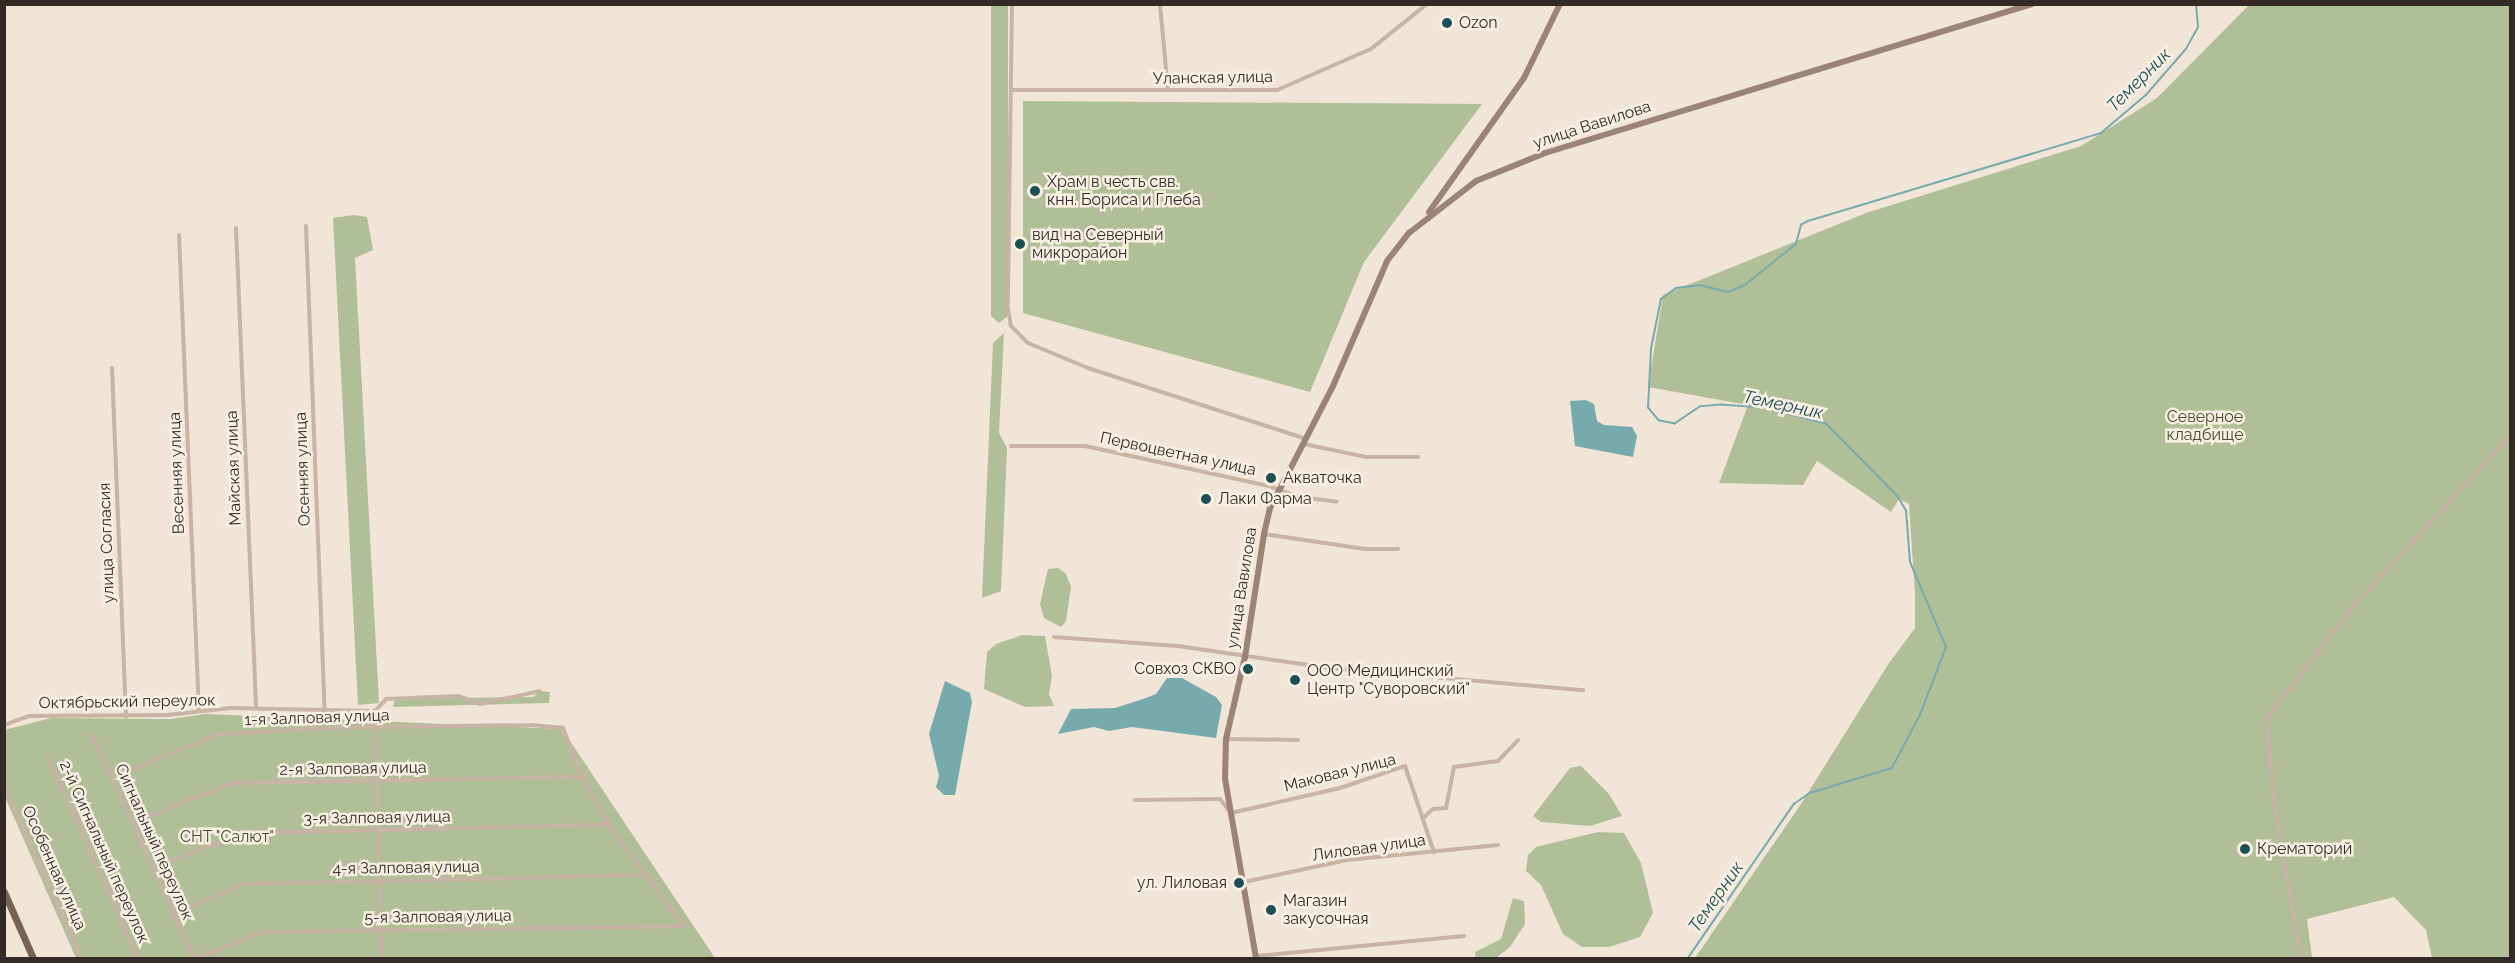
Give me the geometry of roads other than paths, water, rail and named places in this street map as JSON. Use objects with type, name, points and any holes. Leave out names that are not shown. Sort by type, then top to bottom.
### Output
[{"type":"main road","points":[[5,896],[33,958]]},
{"type":"street","points":[[1012,4],[1008,309],[1014,331],[1028,343],[1088,368],[1304,441],[1366,457],[1418,457]]},
{"type":"street","points":[[1160,4],[1168,90]]},
{"type":"street","name":"Уланская улица","points":[[1012,90],[1287,88],[1371,49],[1427,4]]},
{"type":"street","name":"улица Вавилова","points":[[1256,957],[1225,779],[1226,739],[1245,657],[1264,534],[1278,491],[1304,441],[1387,261],[1421,222],[1524,78],[1560,4]]},
{"type":"street","name":"улица Вавилова","points":[[1421,222],[1476,181],[1545,153],[2032,4]]},
{"type":"street","name":"Осенняя улица","points":[[306,226],[325,711]]},
{"type":"street","name":"Майская улица","points":[[237,228],[256,708]]},
{"type":"street","name":"Весенняя улица","points":[[179,234],[199,710]]},
{"type":"street","name":"улица Согласия","points":[[112,368],[126,717]]},
{"type":"street","points":[[2301,958],[2273,795],[2266,718],[2353,607],[2511,436]]},
{"type":"street","name":"Первоцветная улица","points":[[1011,446],[1085,446],[1278,491],[1337,502]]},
{"type":"street","points":[[1264,534],[1365,549],[1398,549]]},
{"type":"street","points":[[1054,637],[1178,646],[1245,657],[1530,687],[1583,690]]},
{"type":"street","points":[[382,958],[375,711],[386,699],[459,696],[480,704],[540,691]]},
{"type":"street","name":"Октябрьский переулок","points":[[4,725],[29,716],[126,717],[199,710],[256,708],[375,711]]},
{"type":"street","name":"1-я Залповая улица","points":[[112,778],[218,734],[376,727],[531,725],[563,728],[582,777]]},
{"type":"street","name":"Сигнальный переулок","points":[[92,735],[173,915],[195,958]]},
{"type":"street","points":[[1226,739],[1298,740]]},
{"type":"street","points":[[1423,818],[1433,809],[1446,808],[1454,767],[1498,761],[1518,740]]},
{"type":"street","name":"2-й Сигнальный переулок","points":[[47,755],[138,958]]},
{"type":"street","name":"Маковая улица","points":[[1231,813],[1340,788],[1405,766],[1412,797],[1423,818],[1434,852]]},
{"type":"street","points":[[582,777],[609,825],[647,875]]},
{"type":"street","name":"2-я Залповая улица","points":[[133,823],[232,783],[582,777]]},
{"type":"street","name":"Особенная улица","points":[[4,786],[82,958]]},
{"type":"street","points":[[1135,800],[1220,799],[1231,813]]},
{"type":"street","name":"3-я Залповая улица","points":[[152,868],[243,832],[609,825]]},
{"type":"street","name":"Лиловая улица","points":[[1244,882],[1347,860],[1498,845]]},
{"type":"street","name":"4-я Залповая улица","points":[[173,915],[244,884],[647,875]]},
{"type":"street","name":"5-я Залповая улица","points":[[195,958],[263,932],[684,926],[647,875]]},
{"type":"street","points":[[1256,957],[1464,936]]},
{"type":"water","points":[[1586,400],[1594,404],[1597,421],[1604,425],[1632,427],[1637,436],[1633,457],[1575,446],[1570,401]]},
{"type":"water","points":[[1167,678],[1182,678],[1216,697],[1222,705],[1216,738],[1132,727],[1109,731],[1094,727],[1058,734],[1071,709],[1115,708],[1146,698],[1156,694]]},
{"type":"water","points":[[945,681],[970,693],[972,702],[955,795],[944,795],[936,787],[939,776],[929,734]]},
{"type":"waterway","name":"Темерник","points":[[1688,958],[1794,804],[1810,793],[1892,768],[1920,715],[1946,647],[1910,562],[1906,511],[1898,497],[1826,424],[1763,408],[1721,405],[1700,407],[1675,424],[1659,421],[1648,408],[1651,349],[1661,299],[1676,288],[1700,285],[1728,292],[1745,285],[1796,244],[1801,225],[1808,221],[2101,133],[2146,95],[2186,49],[2198,27],[2196,4]]},
{"type":"place","name":"Ozon","points":[[1447,23]]},
{"type":"place","name":"Храм в честь свв. кнн. Бориса и Глеба","points":[[1035,191]]},
{"type":"place","name":"вид на Северный микрорайон","points":[[1020,244]]},
{"type":"place","name":"Акваточка","points":[[1271,478]]},
{"type":"place","name":"Лаки Фарма","points":[[1206,499]]},
{"type":"place","name":"Совхоз СКВО","points":[[1248,669]]},
{"type":"place","name":"ООО Медицинский Центр \"Суворовский\"","points":[[1295,680]]},
{"type":"place","name":"Крематорий","points":[[2245,849]]},
{"type":"place","name":"ул. Лиловая","points":[[1239,883]]},
{"type":"place","name":"Магазин закусочная","points":[[1271,910]]},
{"type":"park label","name":"Северное кладбище","points":[[2205,426]]},
{"type":"park label","name":"СНТ \"Салют\"","points":[[227,837]]}]
